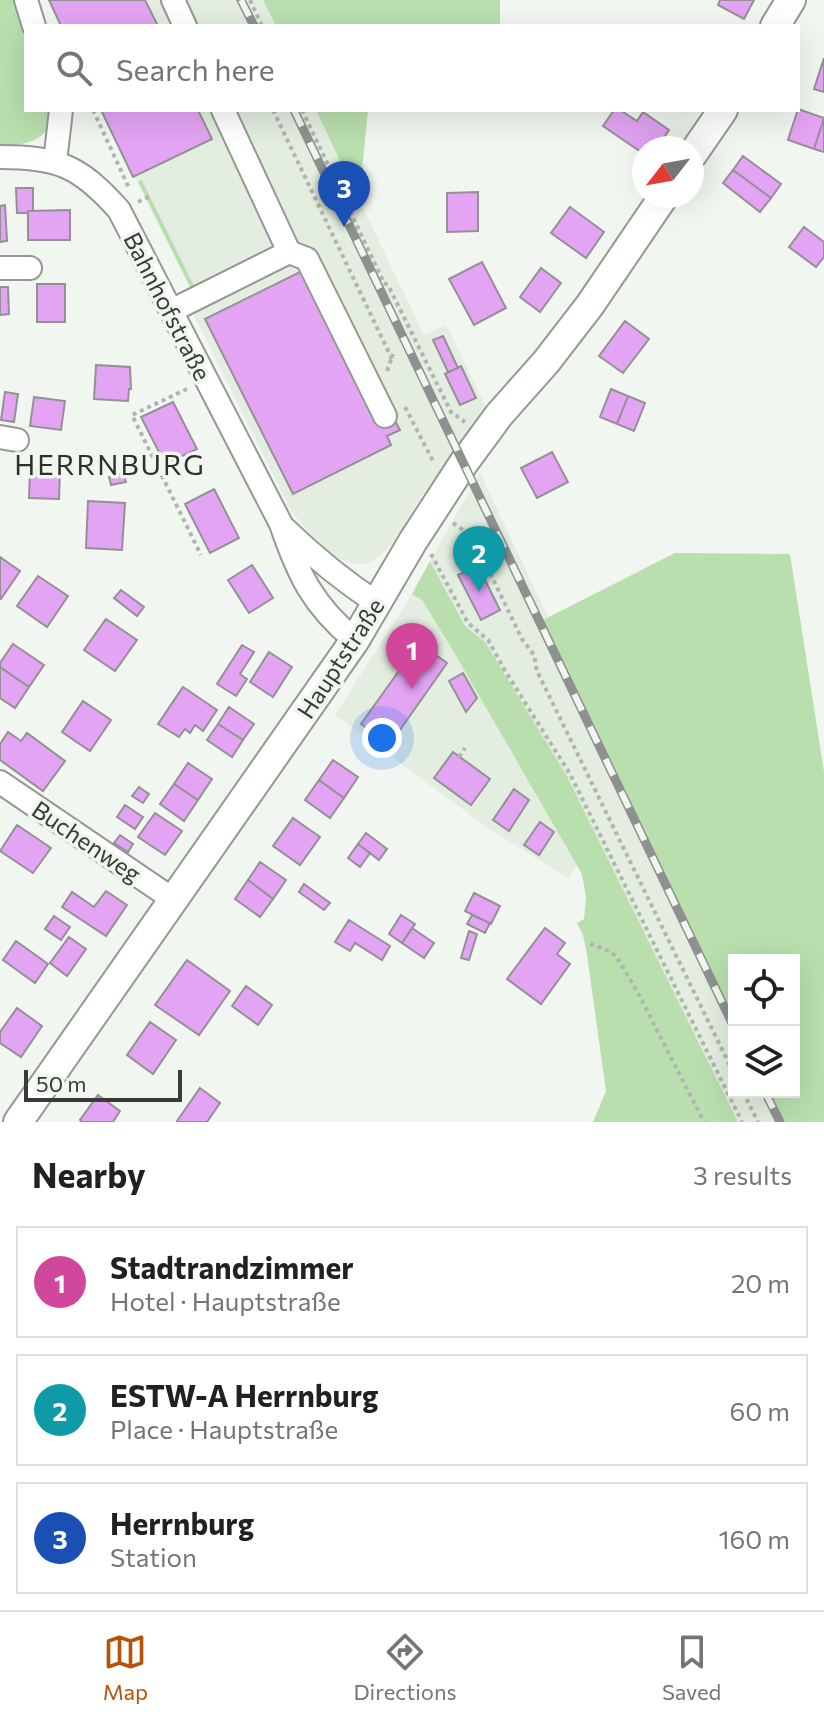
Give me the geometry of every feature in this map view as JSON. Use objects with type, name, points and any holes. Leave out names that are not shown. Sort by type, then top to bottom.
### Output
[{"type":"main road","points":[[776,24],[791,0]]},
{"type":"main road","points":[[704,138],[722,112]]},
{"type":"main road","name":"Hauptstraße","points":[[18,1122],[355,640],[413,541],[484,435],[590,305],[656,208]]},
{"type":"street","points":[[26,0],[33,24]]},
{"type":"street","points":[[173,0],[184,24]]},
{"type":"street","points":[[55,162],[61,112]]},
{"type":"street","points":[[224,112],[289,252],[307,259],[385,416]]},
{"type":"street","name":"Bahnhofstraße","points":[[0,157],[28,157],[55,162],[82,174],[119,210],[281,524],[295,564],[317,602],[355,640]]},
{"type":"street","points":[[171,311],[289,252]]},
{"type":"street","points":[[0,268],[30,268]]},
{"type":"street","name":"Bahnhofstraße","points":[[281,524],[349,585],[377,603]]},
{"type":"street","name":"Buchenweg","points":[[0,782],[174,900]]},
{"type":"path","points":[[250,0],[261,24]]},
{"type":"path","points":[[274,112],[393,357],[388,372]]},
{"type":"path","points":[[303,112],[383,283],[388,285],[451,412],[484,435]]},
{"type":"path","points":[[136,203],[150,196]]},
{"type":"path","points":[[201,555],[132,415],[206,380]]},
{"type":"path","points":[[401,398],[447,489]]},
{"type":"path","points":[[467,533],[476,544],[522,639],[534,655],[537,671],[728,1062]]},
{"type":"path","points":[[413,541],[429,550],[468,623],[488,640],[570,774],[742,1122]]},
{"type":"path","points":[[459,757],[465,748]]},
{"type":"path","points":[[590,944],[616,956],[704,1122]]},
{"type":"path","points":[[746,1098],[758,1122]]},
{"type":"shaded area","points":[[49,0],[263,0],[275,24],[60,24]]},
{"type":"shaded area","points":[[102,112],[317,112],[424,335],[446,325],[486,407],[392,543],[372,562],[357,565],[339,559],[315,540],[291,511],[182,291],[193,285],[143,181],[138,182]]},
{"type":"shaded area","points":[[480,473],[549,619],[598,706],[728,979],[728,1098],[785,1098],[796,1122],[738,1122],[567,776],[485,642],[465,626],[430,561]]},
{"type":"shaded area","points":[[412,594],[422,600],[455,654],[577,865],[568,878],[488,828],[335,715]]},
{"type":"green space","points":[[0,0],[13,0],[25,24],[24,112],[53,112],[48,129],[36,139],[0,147]]},
{"type":"green space","points":[[263,0],[500,0],[500,24],[275,24]]},
{"type":"green space","points":[[317,112],[368,112],[359,201]]},
{"type":"green space","points":[[142,180],[194,286],[190,287],[138,182]]},
{"type":"green space","points":[[675,553],[790,554],[824,772],[824,1122],[780,1122],[768,1098],[800,1098],[800,954],[728,954],[728,1015],[539,622]]},
{"type":"green space","points":[[430,561],[465,626],[485,642],[567,776],[738,1122],[593,1122],[606,1091],[587,955],[577,923],[584,919],[586,897],[582,874],[455,654],[422,600],[412,594]]},
{"type":"building","points":[[49,0],[145,0],[157,24],[60,24]]},
{"type":"building","points":[[720,0],[754,0],[744,19],[718,5]]},
{"type":"building","points":[[824,58],[824,92],[814,89]]},
{"type":"building","points":[[800,110],[824,118],[814,149],[788,140]]},
{"type":"building","points":[[102,112],[199,112],[212,139],[133,177]]},
{"type":"building","points":[[613,112],[623,112],[637,121],[643,112],[669,130],[665,136],[632,136],[632,146],[603,126]]},
{"type":"building","points":[[824,118],[824,152],[814,149]]},
{"type":"building","points":[[743,156],[781,184],[771,198],[733,170]]},
{"type":"building","points":[[733,170],[771,198],[760,212],[723,183]]},
{"type":"building","points":[[16,188],[33,188],[33,211],[17,213]]},
{"type":"building","points":[[478,192],[478,231],[447,232],[447,193]]},
{"type":"building","points":[[5,205],[7,241],[0,242],[0,206]]},
{"type":"building","points":[[570,207],[604,232],[586,258],[551,233]]},
{"type":"building","points":[[70,210],[70,240],[28,240],[28,211]]},
{"type":"building","points":[[804,227],[824,242],[824,257],[816,267],[789,247]]},
{"type":"building","points":[[482,262],[506,308],[474,325],[449,279]]},
{"type":"building","points":[[541,268],[561,283],[540,312],[520,297]]},
{"type":"building","points":[[304,270],[400,430],[387,436],[391,445],[293,494],[205,319]]},
{"type":"building","points":[[37,284],[65,284],[65,322],[37,322]]},
{"type":"building","points":[[0,287],[8,287],[9,314],[0,315]]},
{"type":"building","points":[[625,321],[649,339],[623,373],[599,356]]},
{"type":"building","points":[[443,336],[458,368],[448,372],[433,340]]},
{"type":"building","points":[[96,365],[130,367],[128,401],[94,399]]},
{"type":"building","points":[[461,366],[476,398],[460,405],[445,374]]},
{"type":"building","points":[[611,389],[628,396],[617,424],[600,417]]},
{"type":"building","points":[[5,392],[18,394],[14,422],[1,420]]},
{"type":"building","points":[[628,396],[645,403],[634,431],[617,424]]},
{"type":"building","points":[[34,397],[65,401],[61,430],[30,426]]},
{"type":"building","points":[[173,402],[197,449],[165,464],[141,417]]},
{"type":"building","points":[[552,452],[568,482],[537,498],[521,468]]},
{"type":"building","points":[[30,470],[60,472],[59,499],[29,498]]},
{"type":"building","points":[[124,473],[126,482],[111,485],[109,477]]},
{"type":"building","points":[[214,489],[239,538],[210,553],[185,504]]},
{"type":"building","points":[[88,501],[125,503],[122,550],[86,548]]},
{"type":"building","points":[[0,557],[20,571],[1,599],[0,598]]},
{"type":"building","points":[[252,565],[273,598],[249,613],[228,580]]},
{"type":"building","points":[[478,566],[500,610],[481,620],[458,575]]},
{"type":"building","points":[[38,576],[68,596],[47,627],[17,606]]},
{"type":"building","points":[[121,590],[144,607],[137,616],[114,598]]},
{"type":"building","points":[[106,619],[137,640],[115,671],[84,650]]},
{"type":"building","points":[[419,643],[447,663],[390,744],[361,724]]},
{"type":"building","points":[[13,644],[44,665],[29,687],[0,667]]},
{"type":"building","points":[[242,645],[254,652],[240,674],[247,679],[236,696],[217,684]]},
{"type":"building","points":[[269,652],[292,667],[273,697],[250,682]]},
{"type":"building","points":[[0,667],[29,687],[15,708],[0,698]]},
{"type":"building","points":[[463,673],[477,698],[466,712],[449,681]]},
{"type":"building","points":[[183,687],[217,710],[203,731],[195,725],[190,733],[185,729],[179,737],[158,724]]},
{"type":"building","points":[[83,701],[111,720],[90,751],[62,732]]},
{"type":"building","points":[[229,707],[254,724],[243,740],[218,724]]},
{"type":"building","points":[[218,724],[243,740],[232,757],[207,740]]},
{"type":"building","points":[[8,732],[21,741],[27,733],[65,761],[43,791],[0,760],[0,744]]},
{"type":"building","points":[[453,752],[490,779],[471,805],[434,778]]},
{"type":"building","points":[[333,760],[358,777],[344,798],[319,780]]},
{"type":"building","points":[[188,763],[212,779],[198,800],[174,784]]},
{"type":"building","points":[[319,780],[344,798],[330,818],[305,800]]},
{"type":"building","points":[[174,784],[198,800],[184,821],[160,804]]},
{"type":"building","points":[[139,787],[149,794],[143,803],[132,796]]},
{"type":"building","points":[[514,789],[529,800],[509,831],[493,820]]},
{"type":"building","points":[[125,805],[143,817],[135,829],[117,817]]},
{"type":"building","points":[[155,813],[182,831],[165,855],[138,837]]},
{"type":"building","points":[[293,818],[320,837],[300,865],[273,846]]},
{"type":"building","points":[[540,822],[554,832],[539,855],[524,845]]},
{"type":"building","points":[[17,825],[51,848],[33,873],[0,851]]},
{"type":"building","points":[[366,833],[387,849],[379,860],[358,844]]},
{"type":"building","points":[[120,835],[133,844],[128,852],[114,843]]},
{"type":"building","points":[[358,844],[370,853],[360,867],[348,858]]},
{"type":"building","points":[[260,862],[286,880],[273,899],[248,880]]},
{"type":"building","points":[[248,880],[273,899],[260,917],[235,899]]},
{"type":"building","points":[[304,884],[330,903],[324,910],[299,892]]},
{"type":"building","points":[[106,891],[127,905],[106,936],[62,907],[72,892],[94,907]]},
{"type":"building","points":[[474,893],[500,906],[491,924],[465,911]]},
{"type":"building","points":[[401,915],[415,924],[402,943],[389,934]]},
{"type":"building","points":[[472,915],[490,923],[485,933],[467,924]]},
{"type":"building","points":[[54,916],[70,927],[61,940],[45,929]]},
{"type":"building","points":[[349,920],[390,946],[382,960],[355,943],[350,951],[335,942]]},
{"type":"building","points":[[412,928],[434,943],[424,958],[402,943]]},
{"type":"building","points":[[545,928],[565,943],[557,954],[570,964],[541,1004],[507,979]]},
{"type":"building","points":[[469,931],[477,934],[469,960],[461,958]]},
{"type":"building","points":[[69,937],[86,949],[67,976],[50,963]]},
{"type":"building","points":[[16,941],[48,964],[35,983],[3,960]]},
{"type":"building","points":[[187,960],[230,991],[199,1035],[155,1005]]},
{"type":"building","points":[[246,986],[272,1005],[258,1025],[232,1006]]},
{"type":"building","points":[[17,1008],[42,1026],[21,1057],[0,1043],[0,1032]]},
{"type":"building","points":[[150,1022],[176,1040],[153,1074],[127,1055]]},
{"type":"building","points":[[200,1088],[220,1103],[207,1122],[177,1121]]},
{"type":"building","points":[[98,1095],[120,1111],[113,1122],[82,1122],[80,1120]]},
{"type":"railway","points":[[241,0],[253,24]]},
{"type":"railway","points":[[295,112],[734,1026]]},
{"type":"railway","points":[[768,1098],[780,1122]]},
{"type":"place","name":"Herrnburg","points":[[344,227]]},
{"type":"place","name":"ESTW-A Herrnburg","points":[[479,592]]},
{"type":"place","name":"Stadtrandzimmer","points":[[412,689]]},
{"type":"district","name":"HERRNBURG","points":[[110,464]]}]
